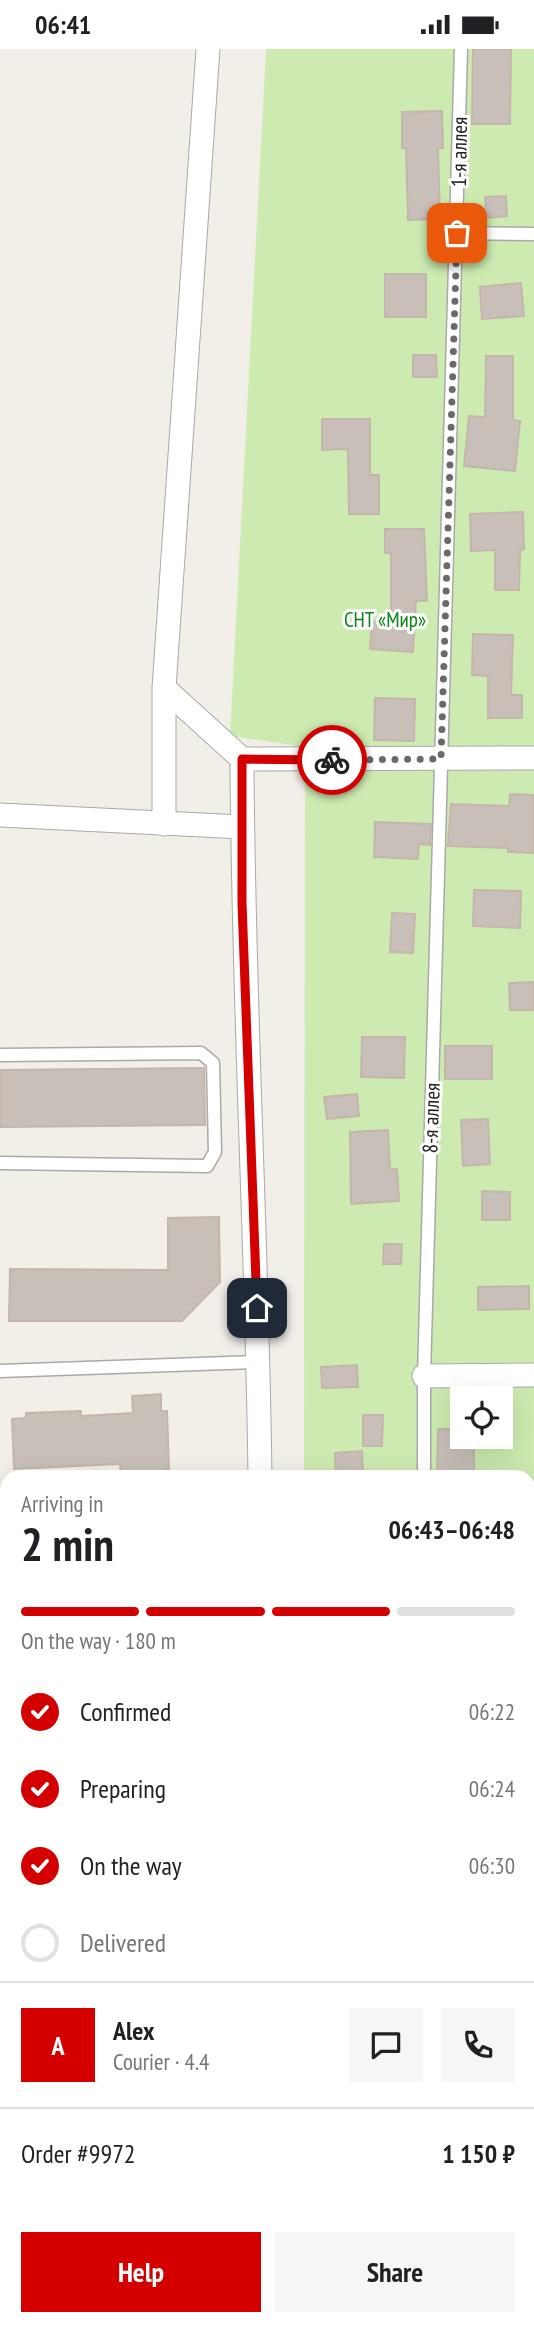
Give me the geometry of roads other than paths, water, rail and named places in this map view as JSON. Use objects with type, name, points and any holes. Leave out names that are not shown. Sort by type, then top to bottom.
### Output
[{"type":"street","points":[[164,824],[164,688],[208,49]]},
{"type":"street","points":[[164,688],[242,759],[534,758]]},
{"type":"street","points":[[242,759],[243,917],[259,1362],[260,1470]]},
{"type":"street","points":[[0,815],[242,827]]},
{"type":"street","points":[[425,1376],[534,1375]]},
{"type":"lane","name":"1-я аллея","points":[[441,759],[461,49]]},
{"type":"lane","points":[[457,233],[534,234]]},
{"type":"lane","name":"8-я аллея","points":[[424,1470],[441,759]]},
{"type":"lane","points":[[0,1055],[201,1053],[213,1063],[215,1152],[206,1166],[0,1163]]},
{"type":"lane","points":[[0,1371],[259,1362]]},
{"type":"park label","name":"СНТ «Мир»","points":[[385,619]]}]
